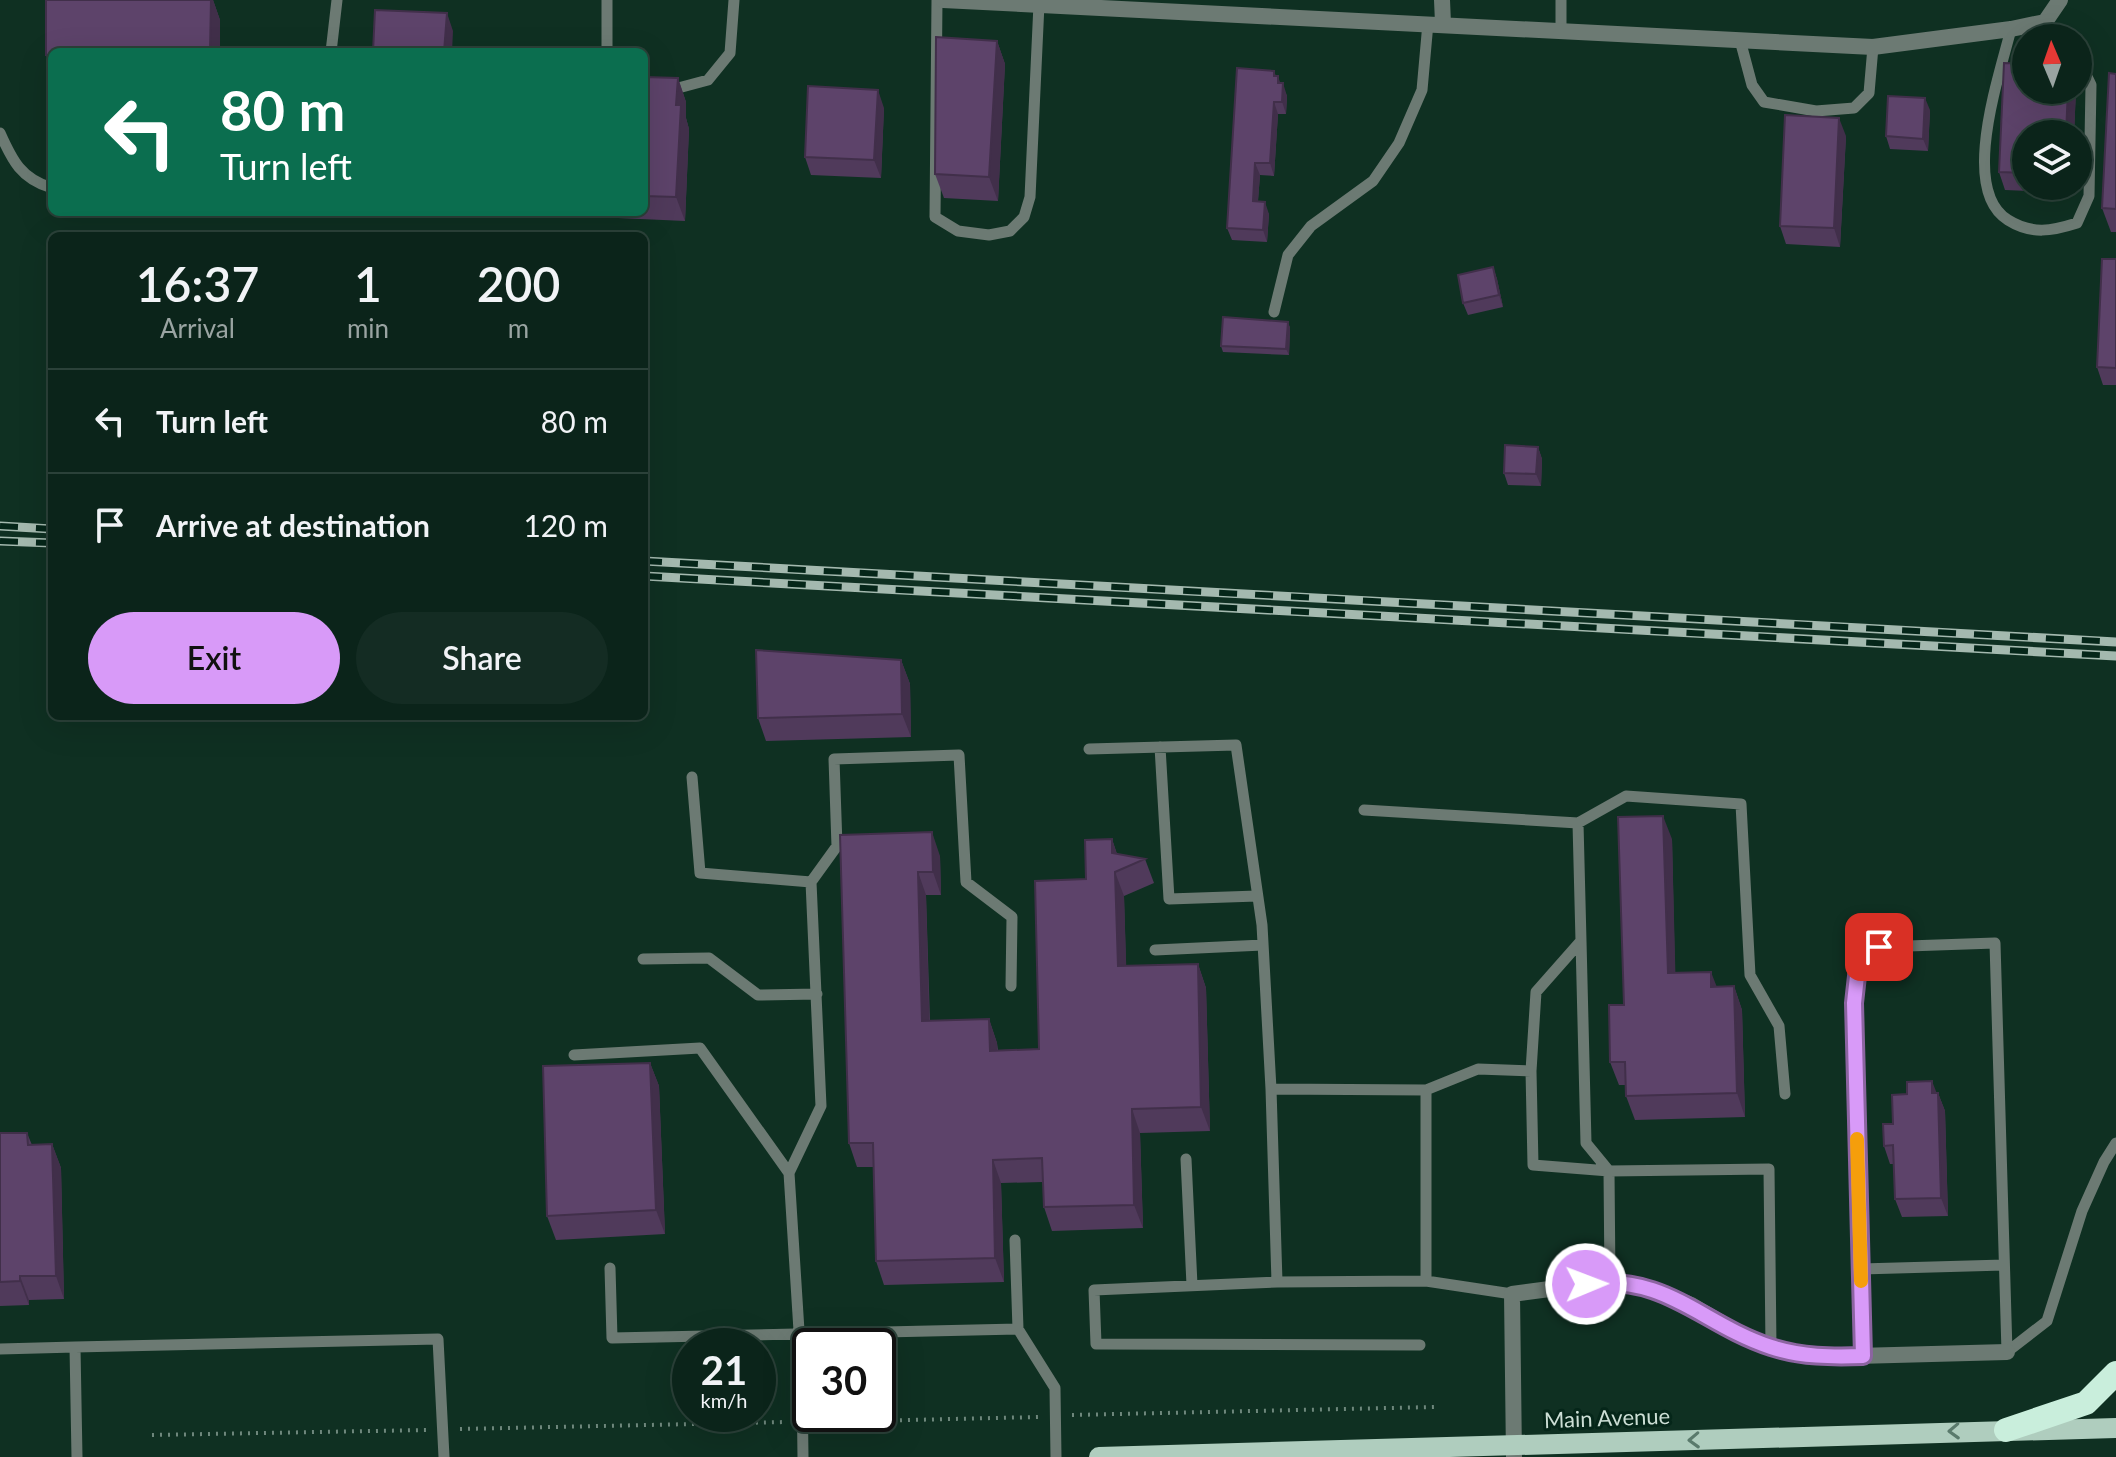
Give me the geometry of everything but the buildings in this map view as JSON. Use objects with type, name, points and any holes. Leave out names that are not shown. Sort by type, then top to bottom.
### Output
[{"type":"highway","points":[[2006,1430],[2086,1403],[2116,1373]]},
{"type":"main road","name":"Main Avenue","points":[[1099,1457],[1514,1451],[2116,1428]]},
{"type":"street","points":[[940,0],[1873,47],[2045,22],[2060,0]]},
{"type":"street","points":[[1435,23],[1442,0]]},
{"type":"street","points":[[1514,1451],[1512,1294],[1610,1281],[1643,1286],[1691,1305],[1735,1331],[1771,1347],[1819,1357],[2007,1352]]},
{"type":"lane","points":[[331,48],[337,0]]},
{"type":"lane","points":[[607,0],[607,48]]},
{"type":"lane","points":[[648,87],[667,91],[708,80],[730,53],[734,0]]},
{"type":"lane","points":[[940,0],[933,193],[935,217],[958,231],[989,235],[1010,231],[1024,217],[1030,197],[1039,4]]},
{"type":"lane","points":[[1561,0],[1561,30]]},
{"type":"lane","points":[[1274,312],[1288,255],[1311,226],[1373,181],[1399,143],[1422,90],[1435,23]]},
{"type":"lane","points":[[2011,29],[1983,153],[1987,194],[1999,215],[2022,229],[2051,232],[2077,223],[2089,196],[2091,104]]},
{"type":"lane","points":[[1740,40],[1752,85],[1764,102],[1816,111],[1854,108],[1869,93],[1873,47]]},
{"type":"lane","points":[[0,133],[15,166],[48,187]]},
{"type":"lane","points":[[1089,749],[1236,745],[1263,945],[1277,1282]]},
{"type":"lane","points":[[1160,747],[1169,899],[1257,896]]},
{"type":"lane","points":[[799,1328],[789,1173],[821,1106],[811,882],[837,846],[834,759],[959,755],[966,882],[1012,917],[1011,986]]},
{"type":"lane","points":[[692,777],[700,873],[811,882]]},
{"type":"lane","points":[[1364,810],[1578,823],[1626,796],[1741,804],[1750,975],[1779,1026],[1785,1094]]},
{"type":"lane","points":[[1578,823],[1586,1143],[1609,1171],[1610,1281]]},
{"type":"lane","points":[[1581,941],[1536,992],[1531,1071],[1533,1165],[1609,1171],[1769,1169],[1771,1347]]},
{"type":"lane","points":[[1863,1356],[1854,1003],[1858,967],[1879,947],[1995,943],[2007,1352]]},
{"type":"lane","points":[[1155,950],[1263,945]]},
{"type":"lane","points":[[643,959],[709,958],[758,995],[817,994]]},
{"type":"lane","points":[[574,1055],[700,1048],[789,1173]]},
{"type":"lane","points":[[1271,1089],[1426,1090],[1478,1069],[1531,1071]]},
{"type":"lane","points":[[1426,1090],[1426,1281]]},
{"type":"lane","points":[[2007,1352],[2047,1321],[2082,1211],[2116,1143]]},
{"type":"lane","points":[[1186,1159],[1192,1285]]},
{"type":"lane","points":[[1015,1240],[1018,1329],[1055,1388],[1056,1457]]},
{"type":"lane","points":[[1861,1269],[2004,1265]]},
{"type":"lane","points":[[610,1268],[612,1338],[792,1334]]},
{"type":"lane","points":[[1420,1345],[1096,1344],[1094,1290],[1277,1282],[1426,1281],[1512,1294]]},
{"type":"lane","points":[[896,1332],[1018,1329]]},
{"type":"lane","points":[[0,1349],[438,1339],[444,1457]]},
{"type":"lane","points":[[75,1347],[77,1457]]},
{"type":"lane","points":[[802,1432],[803,1457]]},
{"type":"railway","points":[[0,526],[48,529]]},
{"type":"railway","points":[[0,541],[48,543]]},
{"type":"railway","points":[[648,561],[2116,642]]},
{"type":"railway","points":[[648,576],[2116,656]]},
{"type":"slow traffic","points":[[1857,1139],[1861,1281]]},
{"type":"route","points":[[1586,1284],[1610,1281],[1643,1286],[1691,1305],[1735,1331],[1771,1347],[1819,1357],[1863,1356],[1854,1003],[1858,967],[1879,947]]}]
